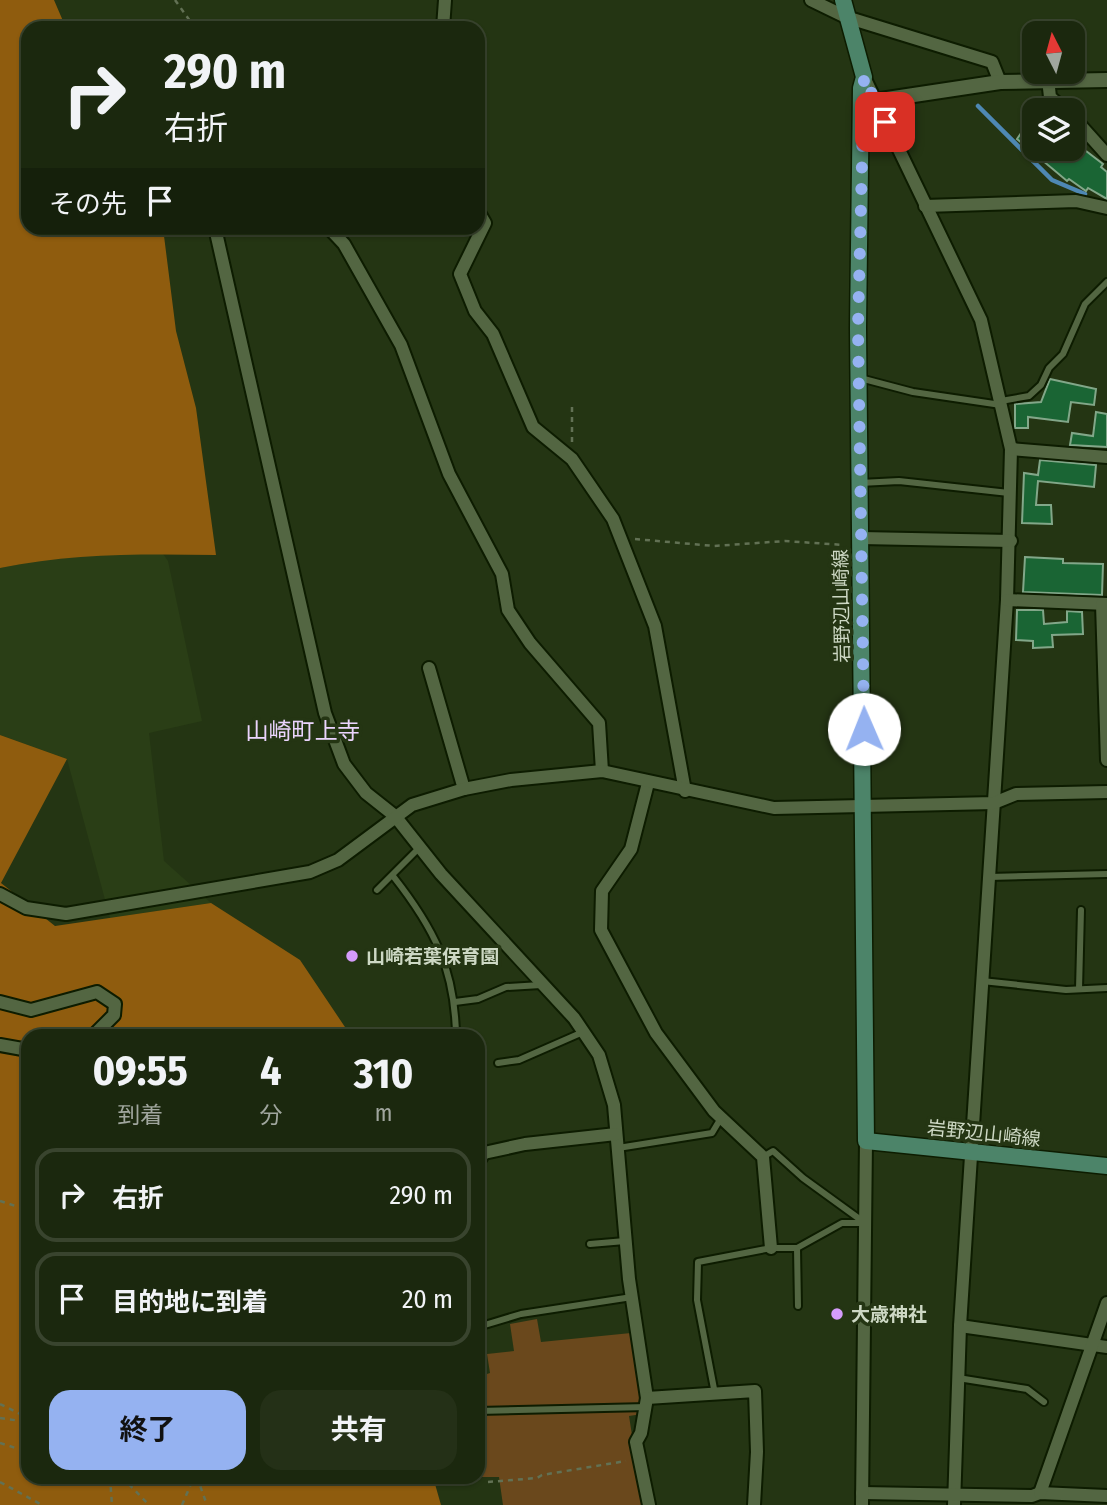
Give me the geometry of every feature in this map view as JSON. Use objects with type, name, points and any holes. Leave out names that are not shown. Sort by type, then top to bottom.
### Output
[{"type":"main road","name":"岩野辺山崎線","points":[[843,0],[864,77],[861,115],[859,377],[866,1141],[1107,1166]]},
{"type":"street","points":[[444,21],[445,0]]},
{"type":"street","points":[[811,0],[846,17],[992,62],[1000,82]]},
{"type":"street","points":[[864,77],[981,320],[1011,449],[1011,541],[960,1326],[954,1500]]},
{"type":"street","points":[[1085,80],[1107,80]]},
{"type":"street","points":[[874,102],[1022,81]]},
{"type":"street","points":[[1085,130],[1107,155]]},
{"type":"street","points":[[925,206],[1076,201],[1107,208]]},
{"type":"street","points":[[217,235],[325,713],[344,764],[366,793],[395,816],[542,984],[600,1055],[614,1105],[625,1241],[647,1402],[642,1433],[636,1442],[649,1505]]},
{"type":"street","points":[[336,235],[344,244],[401,345],[449,474],[502,574],[508,610],[530,643],[600,723],[602,771]]},
{"type":"street","points":[[479,235],[460,274],[475,311],[493,334],[533,427],[572,459],[614,519],[655,626],[685,791]]},
{"type":"street","points":[[1011,449],[1107,457]]},
{"type":"street","points":[[861,542],[1011,541]]},
{"type":"street","points":[[1007,600],[1105,604],[1107,760]]},
{"type":"street","points":[[429,668],[464,789]]},
{"type":"street","points":[[0,894],[26,908],[66,914],[310,872],[338,860],[412,805],[464,789],[512,780],[602,771],[774,808],[994,803],[1016,794],[1107,792]]},
{"type":"street","points":[[648,783],[631,849],[602,891],[601,929],[656,1034],[721,1118],[763,1157],[771,1248]]},
{"type":"street","points":[[0,1002],[31,1010],[97,992],[115,1003],[114,1015],[100,1029]]},
{"type":"street","points":[[0,1045],[21,1050]]},
{"type":"street","points":[[485,1153],[525,1144],[616,1133]]},
{"type":"street","points":[[866,1141],[862,1499],[954,1500],[1107,1496]]},
{"type":"street","points":[[1035,1498],[1107,1303]]},
{"type":"street","points":[[960,1326],[1107,1347]]},
{"type":"street","points":[[647,1402],[755,1391],[757,1452],[754,1505]]},
{"type":"lane","points":[[859,377],[913,392],[1002,403],[1029,396],[1041,385],[1049,368],[1063,354],[1085,304],[1107,282]]},
{"type":"lane","points":[[860,483],[899,481],[1011,493]]},
{"type":"lane","points":[[377,890],[420,847]]},
{"type":"lane","points":[[989,877],[1107,874]]},
{"type":"lane","points":[[393,876],[432,929],[455,1002],[456,1029]]},
{"type":"lane","points":[[1079,989],[1081,910]]},
{"type":"lane","points":[[982,981],[1079,989],[1107,988]]},
{"type":"lane","points":[[455,1002],[478,999],[506,987],[542,984]]},
{"type":"lane","points":[[498,1063],[519,1060],[583,1032]]},
{"type":"lane","points":[[617,1148],[712,1133],[721,1118]]},
{"type":"lane","points":[[763,1157],[773,1151],[803,1178],[866,1223]]},
{"type":"lane","points":[[715,1394],[697,1300],[698,1262],[771,1248],[797,1248],[842,1223],[866,1223]]},
{"type":"lane","points":[[590,1244],[625,1241]]},
{"type":"lane","points":[[797,1248],[798,1306]]},
{"type":"lane","points":[[485,1325],[521,1314],[632,1297]]},
{"type":"lane","points":[[958,1378],[1027,1389],[1044,1402]]},
{"type":"lane","points":[[485,1411],[647,1402]]},
{"type":"path","points":[[175,0],[190,21]]},
{"type":"path","points":[[572,407],[572,459]]},
{"type":"path","points":[[621,539],[714,546],[785,541],[861,542]]},
{"type":"path","points":[[0,1201],[21,1208]]},
{"type":"path","points":[[0,1404],[21,1416]]},
{"type":"path","points":[[0,1418],[21,1420]]},
{"type":"path","points":[[0,1443],[21,1450]]},
{"type":"path","points":[[488,1482],[537,1478],[640,1459]]},
{"type":"path","points":[[0,1482],[42,1505]]},
{"type":"path","points":[[110,1484],[111,1505]]},
{"type":"path","points":[[129,1484],[149,1505]]},
{"type":"path","points":[[182,1505],[192,1484]]},
{"type":"path","points":[[199,1484],[208,1505]]},
{"type":"shaded area","points":[[0,0],[54,0],[63,21],[21,21],[21,235],[164,235],[176,331],[196,408],[216,555],[81,557],[0,568]]},
{"type":"shaded area","points":[[103,554],[163,554],[168,561],[202,721],[149,733],[164,861],[211,903],[110,918],[67,759],[0,735],[0,568],[35,561]]},
{"type":"shaded area","points":[[0,735],[67,759],[1,883],[55,926],[211,903],[300,960],[346,1029],[21,1029],[21,1484],[435,1484],[441,1505],[0,1505]]},
{"type":"shaded area","points":[[537,1319],[541,1342],[631,1333],[642,1414],[629,1416],[643,1505],[503,1505],[499,1477],[485,1477],[485,1375],[490,1373],[487,1354],[514,1351],[510,1324]]},
{"type":"building","points":[[1085,150],[1103,164],[1101,167],[1107,172],[1107,199],[1088,188],[1086,191],[1069,179],[1067,181],[1043,161],[1085,161]]},
{"type":"building","points":[[1050,379],[1096,389],[1094,405],[1071,402],[1068,422],[1028,417],[1028,428],[1015,428],[1015,404],[1041,402]]},
{"type":"building","points":[[1096,412],[1107,414],[1107,447],[1070,445],[1072,433],[1093,436]]},
{"type":"building","points":[[1040,460],[1096,465],[1094,487],[1038,481],[1036,505],[1051,505],[1052,524],[1022,523],[1024,473],[1038,475]]},
{"type":"building","points":[[1025,557],[1063,559],[1063,563],[1103,564],[1102,595],[1023,592]]},
{"type":"building","points":[[1017,610],[1043,610],[1044,624],[1067,622],[1067,611],[1082,612],[1083,634],[1052,635],[1053,647],[1033,648],[1033,641],[1016,640]]},
{"type":"waterway","points":[[978,106],[1052,180],[1085,194]]},
{"type":"place","name":"山崎若葉保育園","points":[[352,956]]},
{"type":"place","name":"大歳神社","points":[[837,1314]]},
{"type":"district","name":"山崎町上寺","points":[[303,731]]},
{"type":"route","points":[[864,729],[858,328],[861,88],[864,77],[885,122]]}]
